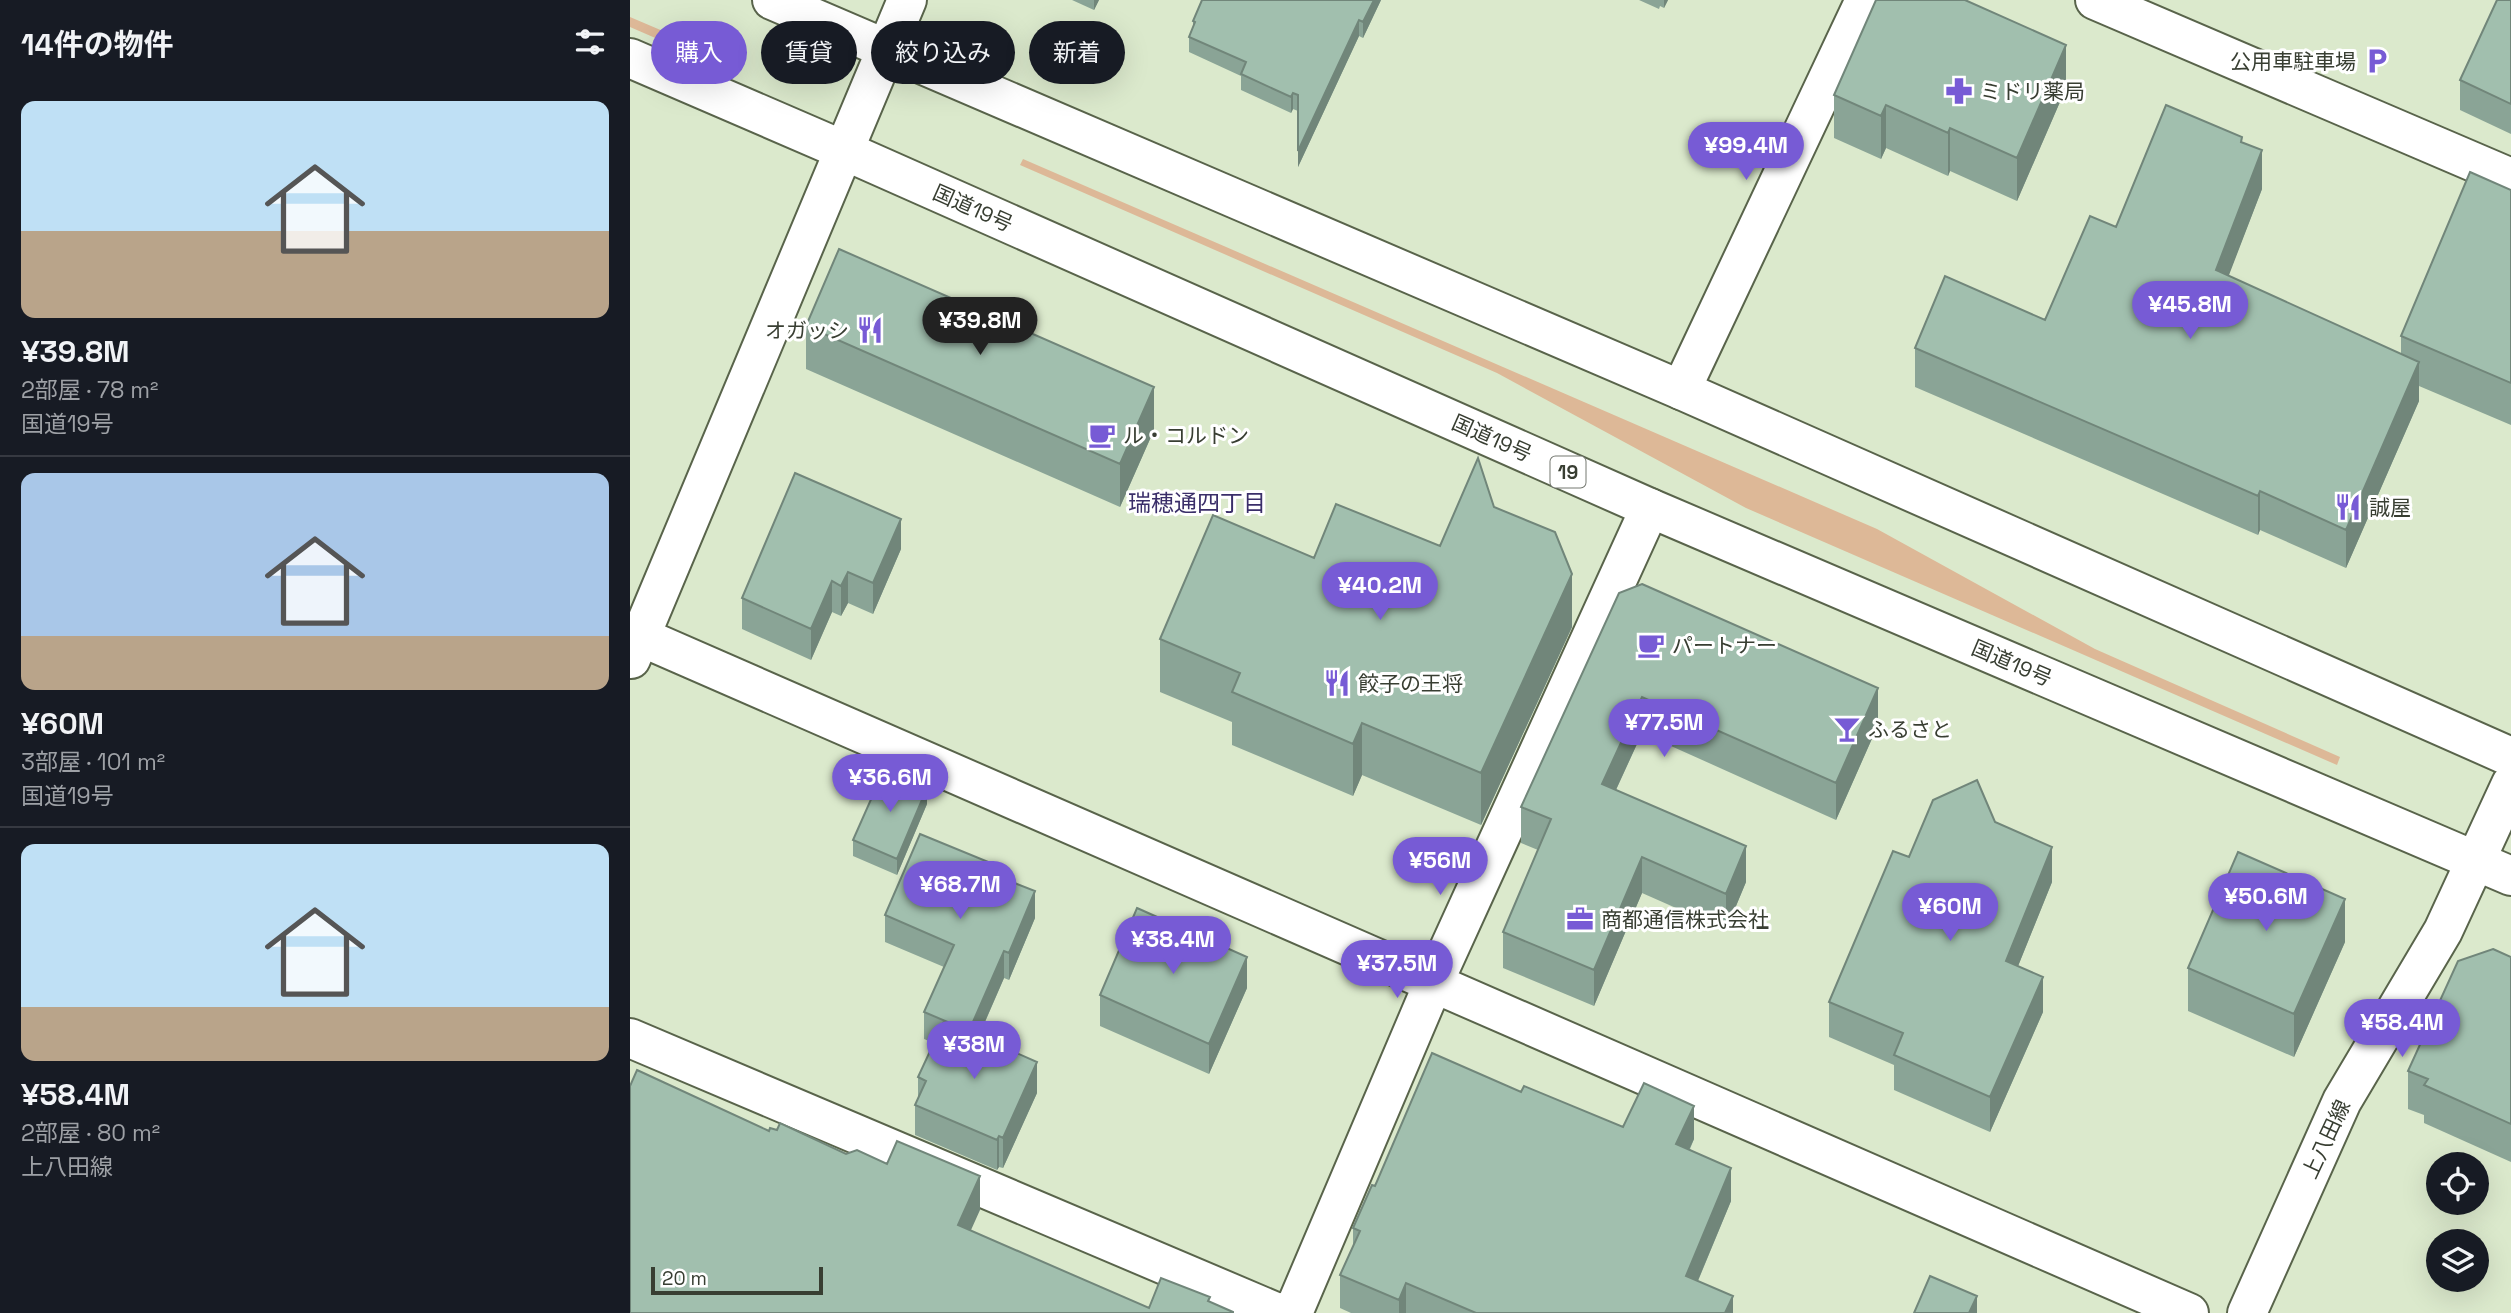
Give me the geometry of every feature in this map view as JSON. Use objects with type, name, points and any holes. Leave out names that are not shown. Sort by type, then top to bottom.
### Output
[{"type":"main road","points":[[772,0],[871,43]]},
{"type":"main road","points":[[898,21],[907,0]]},
{"type":"main road","points":[[1681,390],[1864,0]]},
{"type":"main road","points":[[2095,0],[2511,178]]},
{"type":"main road","name":"国道19号","points":[[630,58],[1650,508],[2511,876]]},
{"type":"main road","points":[[871,84],[633,643],[1433,984],[2189,1313]]},
{"type":"main road","points":[[968,84],[1681,390],[2511,757]]},
{"type":"main road","points":[[1293,1313],[1433,984],[1650,508]]},
{"type":"main road","name":"上八田線","points":[[2247,1313],[2342,1101],[2443,931],[2511,784]]},
{"type":"main road","points":[[630,1038],[1278,1313]]},
{"type":"shaded area","points":[[630,17],[651,26],[651,36],[630,27]]},
{"type":"shaded area","points":[[1023,159],[1877,529],[2095,649],[2340,757],[2337,765],[1746,508],[1497,373],[1020,165]]},
{"type":"building","points":[[1202,0],[1374,0],[1363,22],[1359,20],[1298,151],[1298,95],[1293,93],[1291,97],[1241,74],[1246,62],[1189,37]]},
{"type":"building","points":[[1876,0],[1965,0],[2066,45],[2017,158],[1950,128],[1948,133],[1886,105],[1881,116],[1834,95]]},
{"type":"building","points":[[2497,0],[2511,0],[2511,104],[2460,80]]},
{"type":"building","points":[[2166,105],[2242,137],[2241,142],[2262,150],[2216,270],[2419,362],[2346,530],[2260,491],[2258,496],[1915,348],[1945,276],[2045,320],[2090,216],[2116,227]]},
{"type":"building","points":[[2470,172],[2511,190],[2511,383],[2401,336]]},
{"type":"building","points":[[839,249],[1154,387],[1120,464],[806,326]]},
{"type":"building","points":[[1478,458],[1494,507],[1555,532],[1572,574],[1481,773],[1362,723],[1353,744],[1232,692],[1240,673],[1160,639],[1213,515],[1314,558],[1336,504],[1440,546]]},
{"type":"building","points":[[795,473],[901,519],[873,583],[848,572],[841,586],[832,581],[811,629],[742,598]]},
{"type":"building","points":[[1642,584],[1878,688],[1836,783],[1642,697],[1602,784],[1746,846],[1726,894],[1642,857],[1594,970],[1503,932],[1551,819],[1521,807],[1619,593]]},
{"type":"building","points":[[884,770],[927,788],[897,859],[853,840]]},
{"type":"building","points":[[1977,780],[1995,822],[2052,847],[2006,961],[2043,977],[1990,1097],[1894,1055],[1903,1033],[1829,1002],[1893,851],[1909,857],[1933,800]]},
{"type":"building","points":[[920,834],[1003,868],[999,877],[1035,891],[1009,953],[1004,951],[969,1031],[924,1012],[954,945],[885,915]]},
{"type":"building","points":[[2238,852],[2345,899],[2294,1014],[2188,968]]},
{"type":"building","points":[[1137,908],[1247,957],[1209,1044],[1100,995]]},
{"type":"building","points":[[2493,949],[2511,957],[2511,1124],[2424,1085],[2428,1079],[2408,1071],[2458,961]]},
{"type":"building","points":[[944,1021],[1037,1062],[1003,1138],[999,1136],[997,1140],[915,1105],[926,1081],[918,1077]]},
{"type":"building","points":[[1432,1053],[1521,1092],[1524,1086],[1623,1127],[1644,1083],[1694,1106],[1676,1144],[1731,1168],[1686,1276],[1733,1296],[1725,1313],[1476,1313],[1406,1283],[1399,1300],[1340,1275],[1360,1231],[1353,1228],[1372,1185],[1375,1186]]},
{"type":"building","points":[[637,1070],[769,1131],[770,1128],[777,1130],[780,1123],[846,1154],[857,1150],[887,1164],[897,1141],[980,1176],[958,1225],[1149,1308],[1161,1278],[1210,1297],[1208,1301],[1233,1313],[630,1313],[630,1086]]},
{"type":"building","points":[[1930,1276],[1977,1296],[1969,1313],[1914,1313]]},
{"type":"place","name":"公用車駐車場","points":[[2377,61]]},
{"type":"place","name":"ミドリ薬局","points":[[1959,91]]},
{"type":"place","name":"オガッシ","points":[[870,330]]},
{"type":"place","name":"ル・コルドン","points":[[1102,435]]},
{"type":"place","name":"誠屋","points":[[2348,507]]},
{"type":"place","name":"パートナー","points":[[1651,645]]},
{"type":"place","name":"餃子の王将","points":[[1337,683]]},
{"type":"place","name":"ふるさと","points":[[1847,729]]},
{"type":"place","name":"商都通信株式会社","points":[[1580,919]]},
{"type":"district","name":"瑞穂通四丁目","points":[[1197,503]]}]
